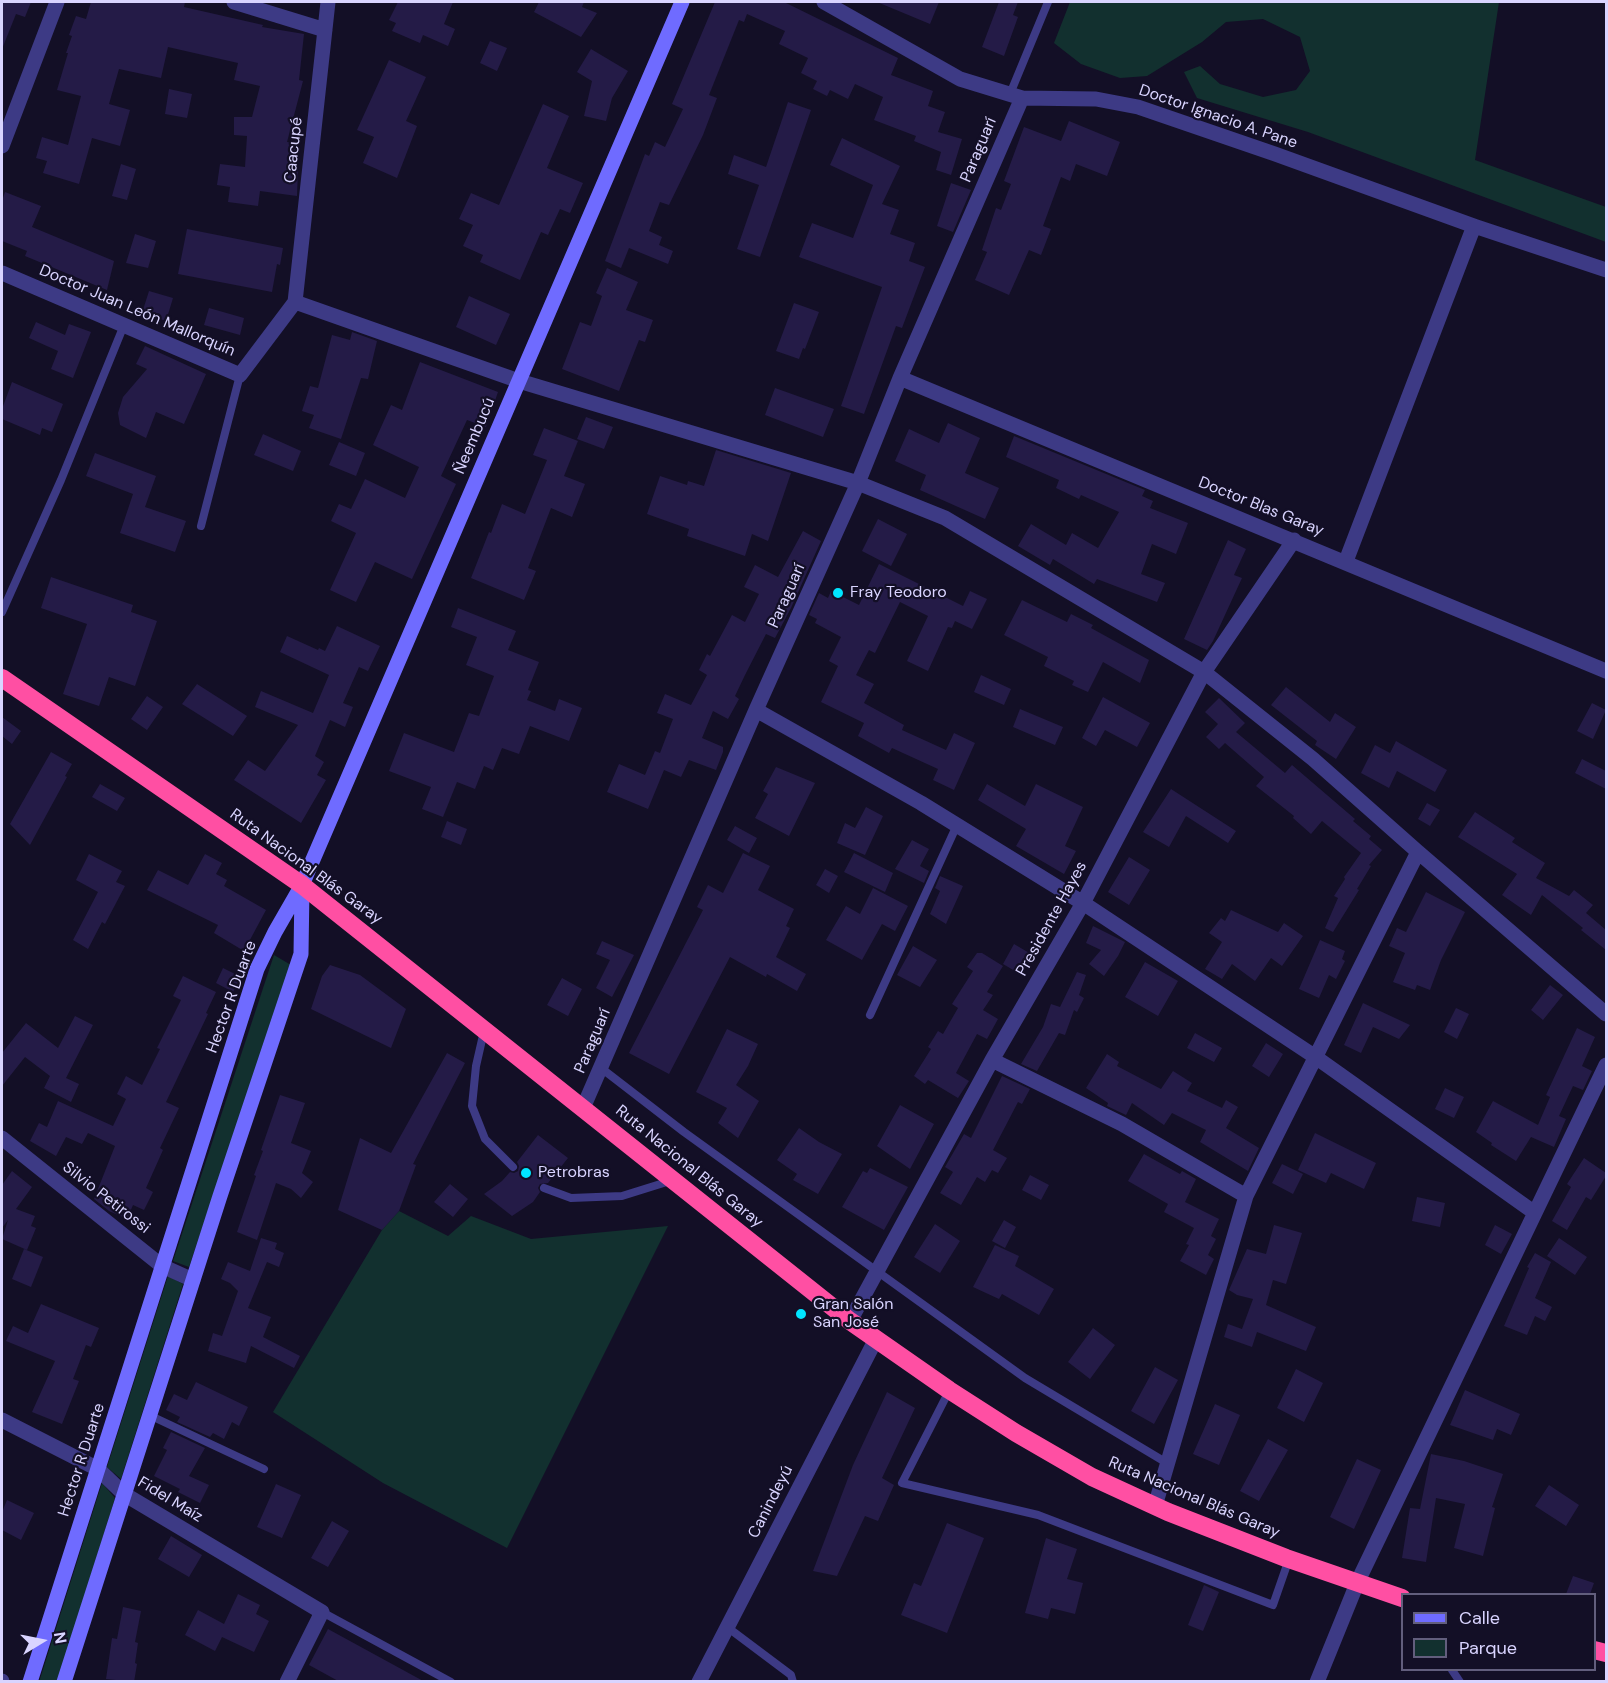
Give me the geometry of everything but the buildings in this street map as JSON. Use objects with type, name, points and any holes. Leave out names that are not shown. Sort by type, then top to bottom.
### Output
[{"type":"highway","name":"Ruta Nacional Blás Garay","points":[[2,678],[302,885],[850,1321],[949,1390],[1016,1433],[1082,1471],[1155,1506],[1289,1559],[1401,1598]]},
{"type":"street","points":[[2,146],[57,2]]},
{"type":"street","points":[[234,2],[325,30]]},
{"type":"street","name":"Caacupé","points":[[295,302],[328,2]]},
{"type":"street","name":"Ñeembucú","points":[[302,885],[682,2]]},
{"type":"street","name":"Doctor Ignacio A. Pane","points":[[824,2],[960,79],[1016,96],[1096,99],[1138,107],[1474,226],[1606,270]]},
{"type":"street","name":"Paraguarí","points":[[583,1108],[756,710],[858,483],[1016,96]]},
{"type":"street","points":[[1346,561],[1474,226]]},
{"type":"street","name":"Doctor Juan León Mallorquín","points":[[2,273],[240,375],[295,302]]},
{"type":"street","points":[[295,302],[519,381],[858,483],[945,518],[1204,672],[1314,759],[1606,1014]]},
{"type":"street","name":"Doctor Blas Garay","points":[[900,378],[1606,670]]},
{"type":"street","name":"Presidente Hayes","points":[[850,1321],[992,1060],[1083,903],[1204,672],[1294,540]]},
{"type":"street","points":[[756,710],[921,803],[1083,903],[1314,1056],[1535,1213]]},
{"type":"street","points":[[1155,1506],[1246,1196],[1418,852]]},
{"type":"street","points":[[64,1682],[149,1415],[301,954],[302,885]]},
{"type":"street","name":"Hector R Duarte","points":[[30,1682],[257,969],[302,885]]},
{"type":"street","points":[[992,1060],[1122,1124],[1246,1196]]},
{"type":"street","points":[[1317,1682],[1358,1581],[1606,1065]]},
{"type":"street","name":"Silvio Petirossi","points":[[2,1138],[162,1266],[193,1280]]},
{"type":"street","name":"Canindeyú","points":[[699,1682],[876,1339]]},
{"type":"street","name":"Fidel Maíz","points":[[2,1420],[98,1469],[124,1494],[322,1611]]},
{"type":"street","points":[[287,1682],[322,1611]]},
{"type":"lane","points":[[1016,96],[1048,2]]},
{"type":"lane","points":[[2,612],[61,480],[124,325]]},
{"type":"lane","points":[[201,525],[240,375]]},
{"type":"lane","points":[[870,1015],[957,825]]},
{"type":"lane","points":[[485,1030],[476,1066],[472,1106],[485,1139],[513,1167]]},
{"type":"lane","points":[[601,1068],[684,1132],[1025,1378],[1167,1463]]},
{"type":"lane","points":[[544,1188],[571,1198],[622,1196],[673,1180]]},
{"type":"lane","points":[[949,1390],[902,1483],[1038,1515],[1273,1605],[1289,1559]]},
{"type":"lane","points":[[149,1415],[264,1469]]},
{"type":"lane","points":[[322,1611],[451,1682]]},
{"type":"lane","points":[[727,1627],[792,1675],[794,1682]]},
{"type":"green space","points":[[1070,2],[1499,2],[1475,160],[1606,207],[1606,242],[1308,132],[1197,98],[1184,72],[1200,66],[1220,84],[1263,97],[1296,90],[1310,71],[1300,37],[1263,19],[1226,22],[1202,42],[1147,76],[1120,78],[1081,64],[1054,43]]},
{"type":"green space","points":[[274,955],[291,965],[189,1267],[173,1261]]},
{"type":"green space","points":[[399,1211],[448,1236],[471,1216],[531,1239],[668,1226],[507,1548],[383,1483],[273,1412],[382,1230]]},
{"type":"green space","points":[[168,1276],[183,1284],[121,1479],[107,1467]]},
{"type":"green space","points":[[102,1483],[115,1498],[58,1681],[39,1682]]},
{"type":"place","name":"Fray Teodoro","points":[[838,593]]},
{"type":"place","name":"Petrobras","points":[[526,1173]]},
{"type":"place","name":"Gran Salón San José","points":[[801,1314]]}]
